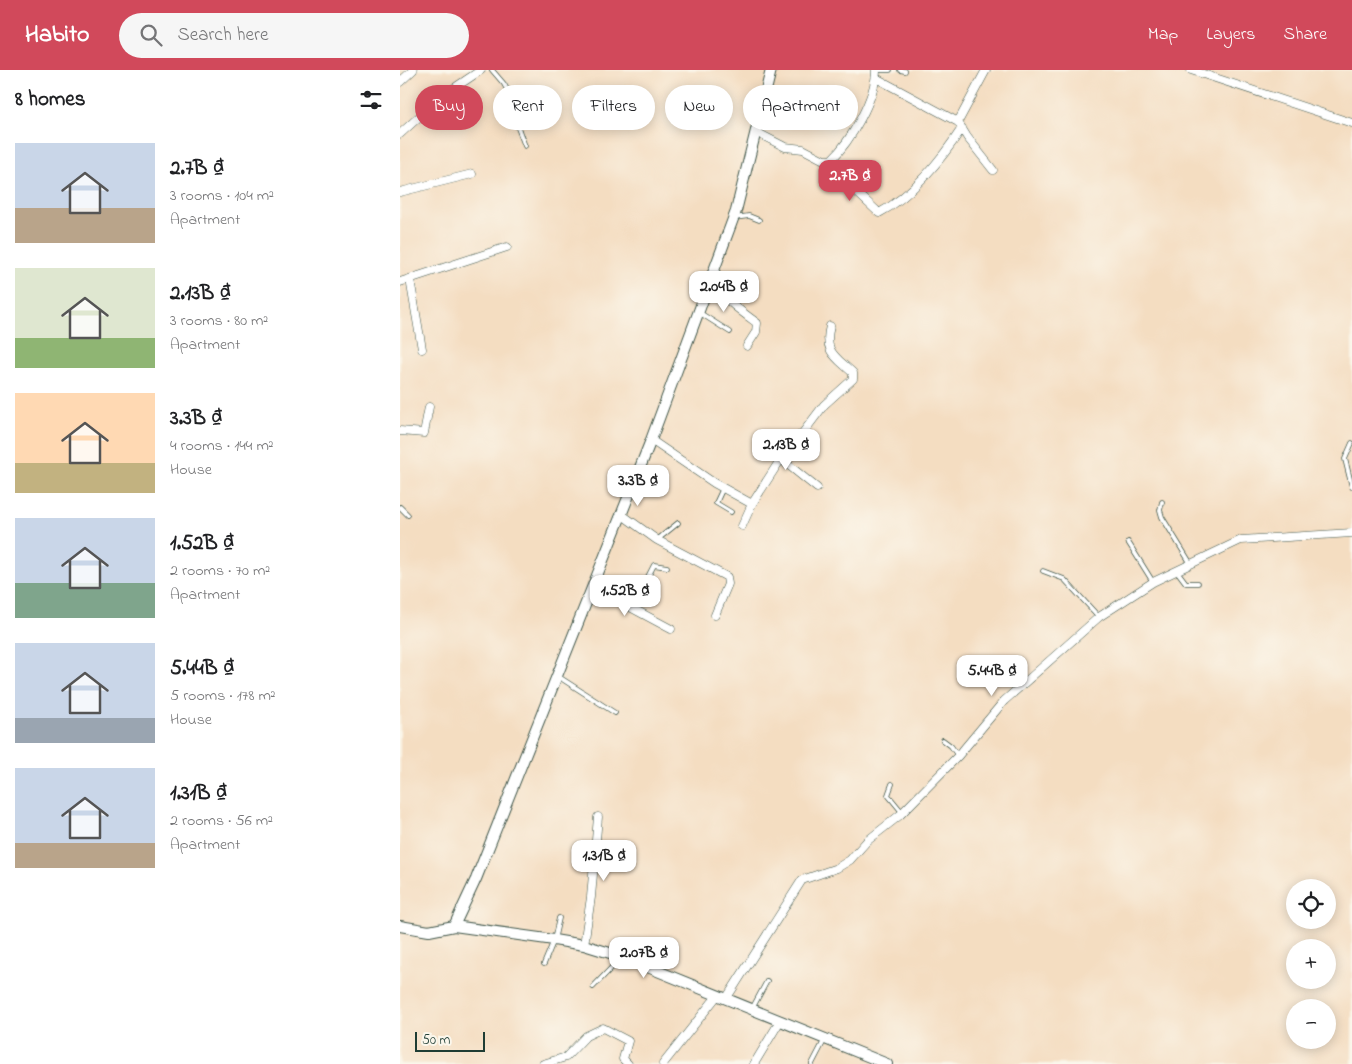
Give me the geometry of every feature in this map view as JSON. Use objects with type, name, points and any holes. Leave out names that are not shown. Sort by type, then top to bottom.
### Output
[{"type":"street","points":[[400,82],[413,70]]},
{"type":"street","points":[[400,134],[441,97],[481,70]]},
{"type":"street","points":[[768,85],[771,70]]},
{"type":"street","points":[[454,926],[476,879],[651,440],[734,218],[756,132],[785,147],[803,149],[828,161],[834,171],[879,213],[930,172],[943,157],[986,70]]},
{"type":"street","points":[[1191,70],[1349,122]]},
{"type":"street","points":[[828,161],[843,147],[870,98],[877,73],[960,125],[993,170]]},
{"type":"street","points":[[400,192],[472,174]]},
{"type":"street","points":[[400,282],[507,247]]},
{"type":"street","points":[[711,278],[718,290],[735,308],[758,325],[747,346]]},
{"type":"street","points":[[410,279],[422,349]]},
{"type":"street","points":[[742,526],[752,504],[793,440],[802,434],[824,405],[851,384],[853,373],[829,351],[827,343],[830,326]]},
{"type":"street","points":[[400,431],[424,433],[429,408]]},
{"type":"street","points":[[651,440],[723,488],[752,504]]},
{"type":"street","points":[[780,458],[817,488]]},
{"type":"street","points":[[622,514],[657,540],[727,577],[728,584],[715,615]]},
{"type":"street","points":[[663,1064],[721,997],[802,880],[837,868],[850,860],[867,841],[902,812],[958,756],[1004,700],[1100,617],[1153,582],[1247,539],[1352,533]]},
{"type":"street","points":[[594,583],[617,600],[671,629]]},
{"type":"street","points":[[584,945],[591,897],[598,817]]},
{"type":"street","points":[[400,926],[429,931],[454,926],[584,945],[623,957],[887,1064]]},
{"type":"street","points":[[754,1064],[780,1021]]},
{"type":"street","points":[[543,1064],[566,1057],[586,1036],[603,1028],[628,1041],[623,1059],[628,1064]]},
{"type":"lane","points":[[492,70],[509,92],[511,98],[508,105],[510,112],[525,146]]},
{"type":"lane","points":[[877,73],[890,70]]},
{"type":"lane","points":[[734,218],[749,216],[759,220]]},
{"type":"lane","points":[[698,312],[730,332]]},
{"type":"lane","points":[[1352,443],[1345,459],[1352,487]]},
{"type":"lane","points":[[723,488],[716,503],[731,512]]},
{"type":"lane","points":[[1162,502],[1160,510],[1162,517],[1191,564]]},
{"type":"lane","points":[[400,507],[408,515]]},
{"type":"lane","points":[[657,540],[678,523]]},
{"type":"lane","points":[[1128,542],[1153,582]]},
{"type":"lane","points":[[632,608],[654,565],[667,567]]},
{"type":"lane","points":[[1043,571],[1064,579],[1100,617]]},
{"type":"lane","points":[[1177,571],[1186,583],[1198,583]]},
{"type":"lane","points":[[557,676],[615,713]]},
{"type":"lane","points":[[943,740],[951,746],[958,756]]},
{"type":"lane","points":[[892,784],[888,795],[902,812]]},
{"type":"lane","points":[[544,964],[554,940],[559,918]]},
{"type":"lane","points":[[593,988],[623,957]]},
{"type":"lane","points":[[752,1009],[767,981]]},
{"type":"lane","points":[[812,1064],[825,1039]]}]
